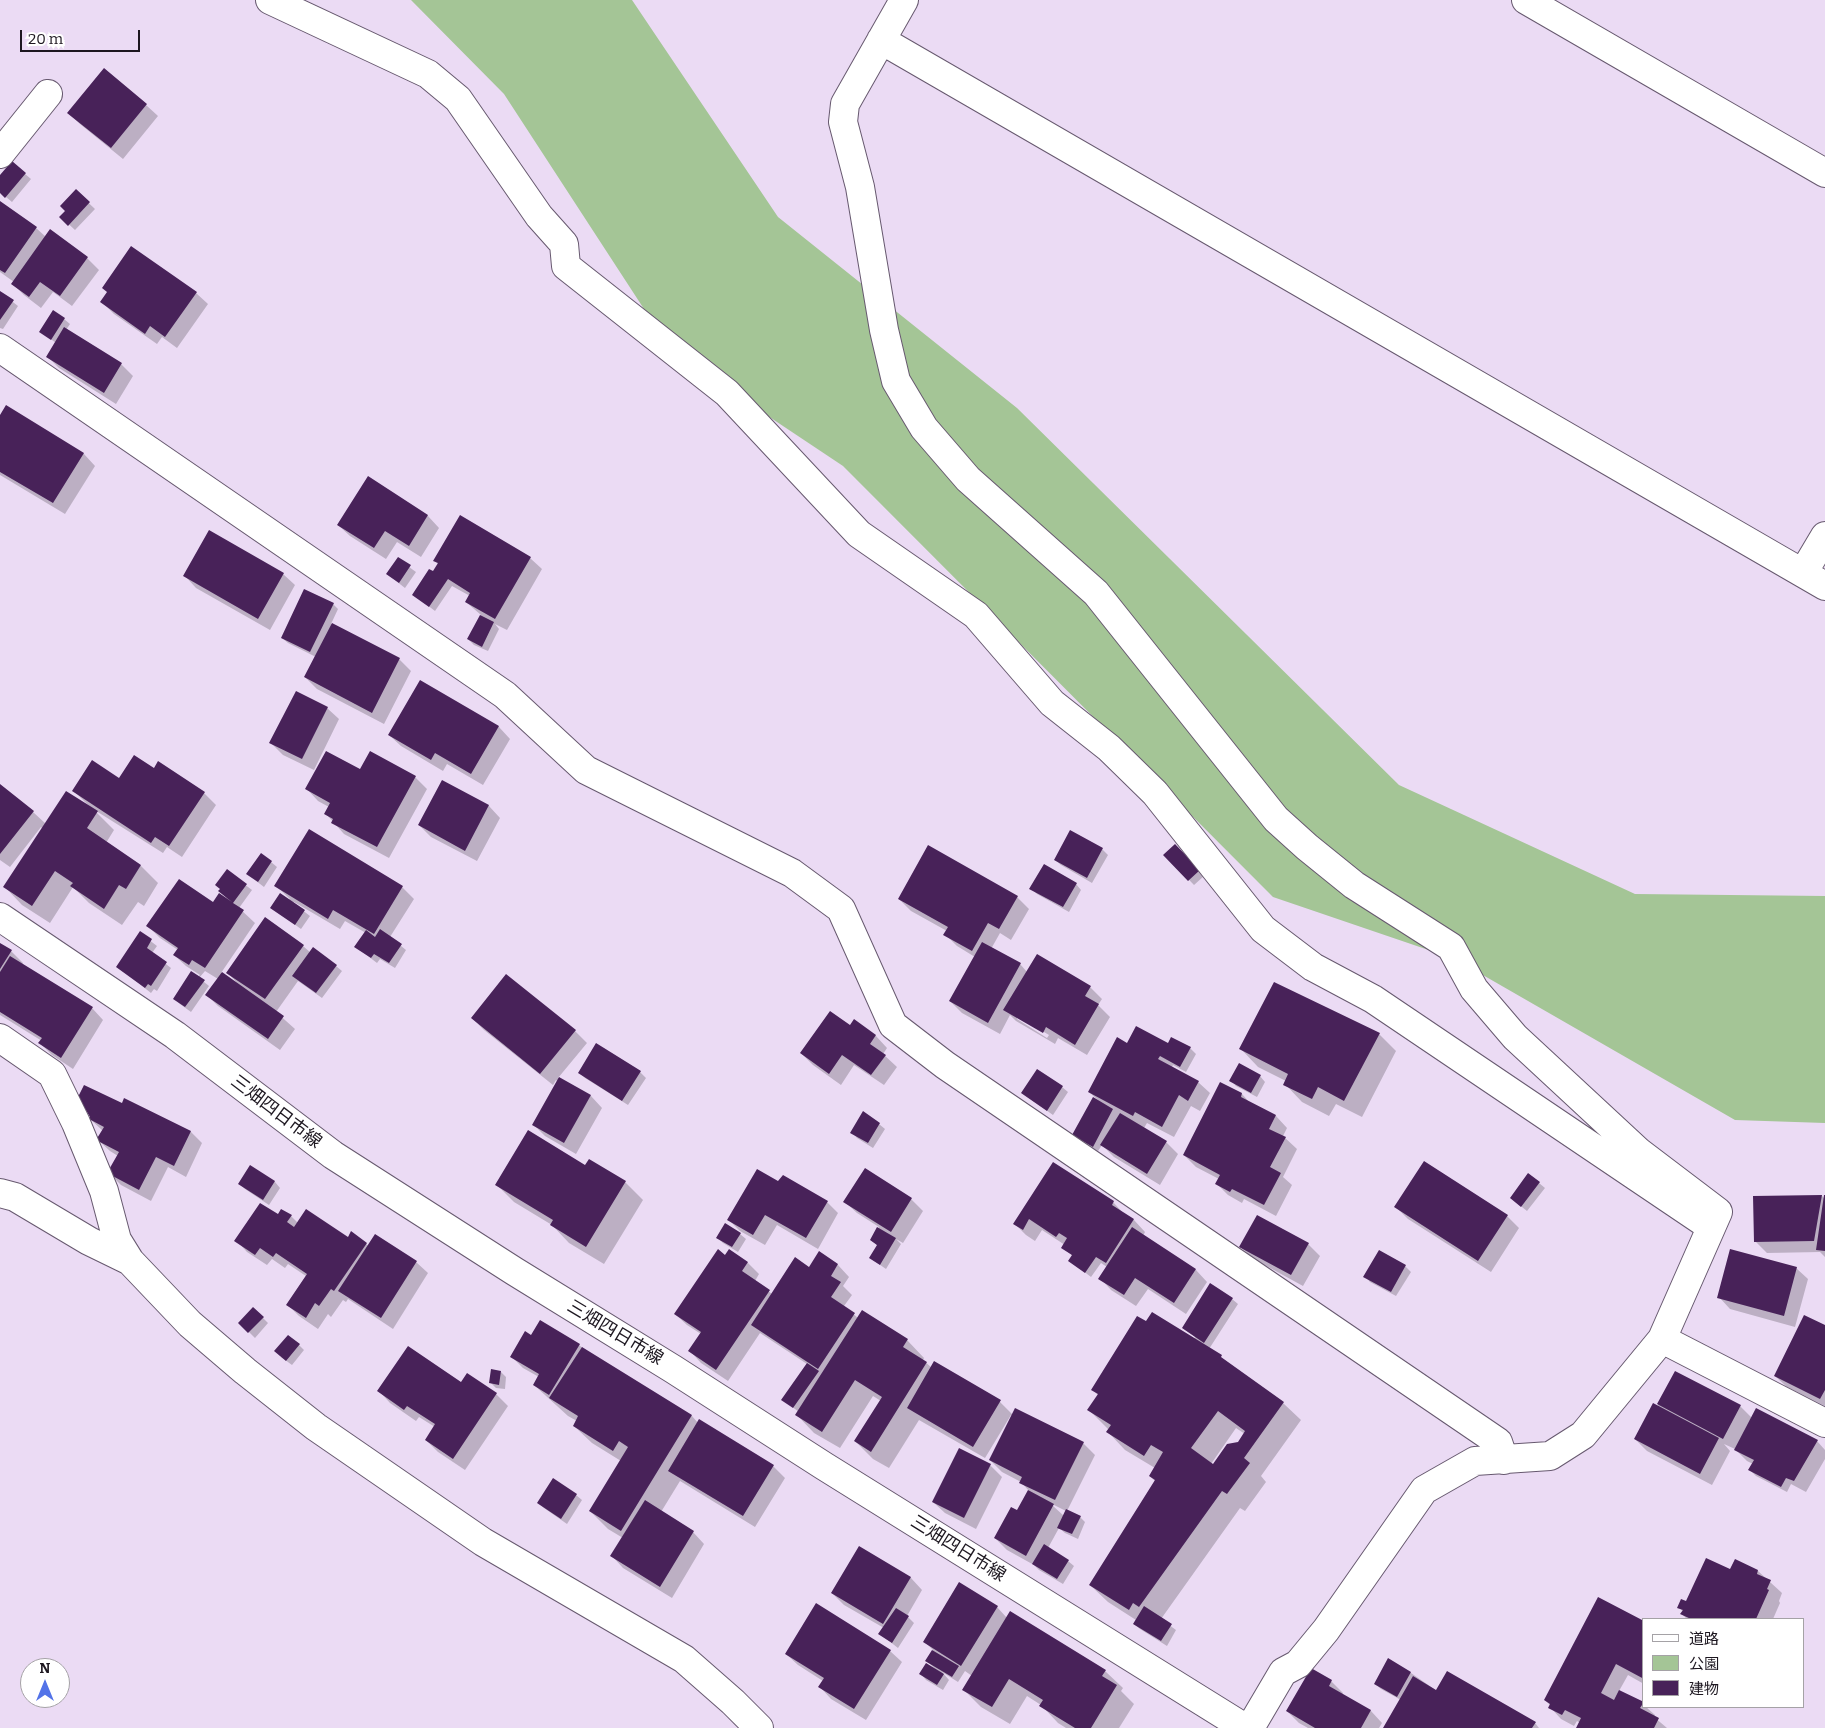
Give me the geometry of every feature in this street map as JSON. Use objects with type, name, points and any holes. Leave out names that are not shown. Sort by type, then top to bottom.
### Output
[{"type":"street","points":[[270,0],[428,74],[458,99],[539,216],[564,244],[566,266],[726,393],[859,534],[976,616],[1052,703],[1108,748],[1155,793],[1263,929],[1313,967],[1372,999],[1711,1227]]},
{"type":"street","points":[[904,0],[845,104],[843,122],[860,187],[884,330],[896,381],[924,428],[968,479],[1096,594],[1276,819],[1354,885],[1451,947],[1474,989],[1515,1037],[1639,1152],[1718,1212],[1662,1338],[1583,1435],[1550,1456],[1475,1461],[1424,1490],[1326,1630],[1298,1664],[1282,1672],[1250,1728]]},
{"type":"street","points":[[1526,0],[1825,173]]},
{"type":"street","points":[[881,40],[1814,580],[1825,536]]},
{"type":"street","points":[[0,154],[48,94]]},
{"type":"street","points":[[0,348],[505,695],[586,770],[792,873],[841,909],[893,1025],[945,1065],[1498,1442],[1504,1460]]},
{"type":"street","name":"三畑四日市線","points":[[0,917],[175,1035],[333,1155],[514,1271],[673,1368],[824,1466],[1245,1728]]},
{"type":"street","points":[[0,1038],[52,1074],[76,1123],[104,1191],[117,1240],[130,1261],[190,1324],[245,1371],[316,1427],[483,1542],[684,1659],[759,1728]]},
{"type":"street","points":[[0,1193],[15,1197],[89,1241],[130,1261]]},
{"type":"street","points":[[1662,1338],[1825,1423]]},
{"type":"green space","points":[[411,0],[632,0],[778,217],[1017,408],[1399,785],[1635,894],[1825,896],[1825,1123],[1735,1120],[1455,959],[1273,897],[843,466],[672,352],[504,94]]},
{"type":"building","points":[[104,68],[147,104],[111,148],[67,113]]},
{"type":"building","points":[[12,161],[26,173],[5,198],[0,193],[0,175]]},
{"type":"building","points":[[76,189],[90,202],[68,226],[59,217],[65,211],[60,206]]},
{"type":"building","points":[[0,201],[37,227],[5,273],[0,270]]},
{"type":"building","points":[[50,229],[88,257],[60,296],[40,282],[29,297],[11,284]]},
{"type":"building","points":[[131,246],[197,292],[165,337],[150,326],[145,334],[100,302],[107,292],[102,288]]},
{"type":"building","points":[[0,291],[14,300],[0,320]]},
{"type":"building","points":[[53,310],[65,318],[51,340],[39,332]]},
{"type":"building","points":[[64,327],[122,363],[104,393],[46,357]]},
{"type":"building","points":[[6,405],[84,453],[53,503],[0,472],[0,415]]},
{"type":"building","points":[[368,476],[428,515],[409,546],[385,531],[374,548],[337,525]]},
{"type":"building","points":[[460,515],[531,557],[495,619],[465,602],[470,593],[448,579],[429,607],[412,595],[429,569],[433,571],[438,563],[433,561]]},
{"type":"building","points":[[209,530],[284,573],[258,619],[183,576]]},
{"type":"building","points":[[398,557],[411,565],[399,583],[386,574]]},
{"type":"building","points":[[304,589],[334,603],[310,652],[281,638]]},
{"type":"building","points":[[480,615],[494,622],[482,647],[467,639]]},
{"type":"building","points":[[332,623],[400,658],[372,713],[304,677]]},
{"type":"building","points":[[420,680],[499,726],[471,774],[435,753],[431,760],[388,735]]},
{"type":"building","points":[[296,691],[328,707],[302,759],[269,743]]},
{"type":"building","points":[[326,751],[360,769],[370,751],[416,776],[377,847],[331,823],[333,819],[324,814],[330,803],[305,789]]},
{"type":"building","points":[[134,755],[154,768],[158,761],[205,792],[169,846],[155,837],[151,843],[72,791],[92,760],[119,778]]},
{"type":"building","points":[[442,780],[489,805],[465,851],[418,825]]},
{"type":"building","points":[[0,784],[34,811],[0,854]]},
{"type":"building","points":[[66,791],[98,811],[87,828],[141,865],[126,889],[119,885],[104,909],[70,886],[73,883],[55,871],[32,906],[3,887]]},
{"type":"building","points":[[309,829],[403,886],[374,934],[333,910],[328,919],[274,886]]},
{"type":"building","points":[[1070,830],[1103,848],[1087,878],[1054,860]]},
{"type":"building","points":[[1175,844],[1200,870],[1188,881],[1163,855]]},
{"type":"building","points":[[928,845],[1018,896],[999,929],[988,923],[972,951],[943,935],[948,927],[898,899]]},
{"type":"building","points":[[261,853],[272,861],[258,882],[246,874]]},
{"type":"building","points":[[1044,864],[1077,883],[1063,907],[1029,889]]},
{"type":"building","points":[[227,869],[247,884],[233,903],[244,910],[205,968],[192,960],[189,965],[173,955],[178,948],[146,926],[179,879],[213,902],[219,893],[232,902],[218,891],[220,889],[215,885]]},
{"type":"building","points":[[280,893],[305,910],[295,925],[270,908]]},
{"type":"building","points":[[265,917],[304,945],[265,999],[226,973]]},
{"type":"building","points":[[380,929],[402,944],[389,963],[374,954],[371,958],[354,947],[366,930],[375,937]]},
{"type":"building","points":[[140,931],[152,939],[147,948],[167,962],[151,986],[148,984],[145,988],[116,967]]},
{"type":"building","points":[[982,942],[1021,963],[988,1023],[949,1001]]},
{"type":"building","points":[[0,943],[12,950],[0,969]]},
{"type":"building","points":[[313,947],[337,965],[316,993],[292,976]]},
{"type":"building","points":[[1037,954],[1091,986],[1085,996],[1099,1004],[1075,1045],[1046,1027],[1043,1033],[1003,1010]]},
{"type":"building","points":[[10,956],[93,1007],[61,1058],[38,1043],[42,1038],[0,1012],[0,972]]},
{"type":"building","points":[[191,971],[205,980],[185,1007],[173,999]]},
{"type":"building","points":[[222,972],[284,1016],[268,1039],[205,995]]},
{"type":"building","points":[[506,974],[576,1030],[540,1074],[471,1018]]},
{"type":"building","points":[[1274,982],[1380,1033],[1344,1101],[1318,1087],[1312,1099],[1283,1085],[1288,1074],[1239,1049]]},
{"type":"building","points":[[830,1011],[850,1025],[854,1019],[876,1035],[870,1044],[886,1055],[871,1075],[842,1055],[829,1074],[800,1053]]},
{"type":"building","points":[[1136,1026],[1168,1043],[1171,1037],[1191,1047],[1180,1067],[1160,1056],[1158,1059],[1199,1081],[1188,1101],[1179,1095],[1162,1127],[1135,1112],[1133,1116],[1088,1092],[1117,1037],[1127,1043]]},
{"type":"building","points":[[596,1043],[641,1071],[622,1101],[578,1073]]},
{"type":"building","points":[[1239,1063],[1261,1075],[1251,1093],[1229,1081]]},
{"type":"building","points":[[1037,1069],[1063,1086],[1047,1111],[1021,1093]]},
{"type":"building","points":[[559,1077],[591,1095],[564,1143],[532,1125]]},
{"type":"building","points":[[1220,1082],[1242,1093],[1241,1097],[1276,1115],[1269,1129],[1286,1137],[1270,1167],[1281,1173],[1264,1205],[1232,1189],[1230,1192],[1215,1184],[1220,1175],[1183,1155]]},
{"type":"building","points":[[84,1085],[122,1103],[124,1098],[191,1131],[174,1166],[156,1157],[139,1190],[107,1173],[119,1152],[96,1140],[104,1127],[89,1119],[90,1117],[78,1097]]},
{"type":"building","points":[[1093,1097],[1113,1109],[1093,1147],[1072,1135]]},
{"type":"building","points":[[863,1111],[880,1123],[868,1143],[850,1133]]},
{"type":"building","points":[[1120,1113],[1167,1141],[1147,1174],[1100,1145]]},
{"type":"building","points":[[528,1130],[585,1165],[589,1159],[626,1181],[586,1247],[550,1225],[553,1220],[495,1185]]},
{"type":"building","points":[[1424,1161],[1508,1215],[1478,1261],[1394,1207]]},
{"type":"building","points":[[1053,1162],[1114,1201],[1112,1205],[1134,1219],[1106,1263],[1096,1257],[1085,1273],[1068,1261],[1072,1255],[1061,1248],[1067,1238],[1059,1233],[1056,1237],[1029,1219],[1023,1230],[1013,1224]]},
{"type":"building","points":[[250,1165],[275,1181],[263,1200],[238,1184]]},
{"type":"building","points":[[865,1168],[912,1198],[891,1232],[843,1202]]},
{"type":"building","points":[[757,1169],[778,1181],[783,1175],[828,1201],[806,1238],[765,1215],[753,1235],[727,1220]]},
{"type":"building","points":[[1528,1173],[1540,1182],[1521,1207],[1510,1198]]},
{"type":"building","points":[[1822,1195],[1814,1241],[1754,1242],[1753,1196]]},
{"type":"building","points":[[1825,1195],[1825,1251],[1816,1250]]},
{"type":"building","points":[[260,1203],[278,1214],[281,1209],[292,1215],[287,1222],[294,1227],[306,1209],[348,1237],[351,1231],[367,1243],[334,1291],[331,1289],[319,1306],[315,1303],[306,1318],[286,1305],[307,1274],[276,1253],[273,1257],[260,1248],[255,1255],[234,1241]]},
{"type":"building","points":[[1257,1215],[1309,1243],[1291,1275],[1239,1247]]},
{"type":"building","points":[[725,1223],[741,1233],[732,1247],[716,1238]]},
{"type":"building","points":[[877,1227],[896,1238],[880,1265],[869,1258],[877,1245],[870,1240]]},
{"type":"building","points":[[1132,1227],[1196,1269],[1174,1303],[1135,1278],[1124,1295],[1098,1279]]},
{"type":"building","points":[[375,1234],[417,1261],[381,1318],[338,1291]]},
{"type":"building","points":[[718,1249],[725,1255],[729,1249],[748,1262],[742,1271],[770,1290],[716,1370],[688,1351],[701,1332],[674,1314]]},
{"type":"building","points":[[1730,1249],[1797,1267],[1784,1316],[1717,1298]]},
{"type":"building","points":[[1379,1250],[1406,1265],[1391,1292],[1363,1277]]},
{"type":"building","points":[[819,1251],[838,1264],[831,1276],[841,1282],[831,1297],[855,1313],[818,1369],[751,1325],[795,1257],[809,1267]]},
{"type":"building","points":[[1210,1283],[1233,1298],[1204,1343],[1182,1328]]},
{"type":"building","points":[[253,1307],[264,1317],[248,1333],[238,1323]]},
{"type":"building","points":[[862,1310],[908,1339],[903,1347],[927,1362],[871,1452],[854,1441],[882,1397],[855,1380],[822,1432],[795,1415]]},
{"type":"building","points":[[1152,1312],[1222,1355],[1221,1357],[1284,1402],[1244,1458],[1250,1463],[1227,1494],[1222,1491],[1139,1607],[1133,1603],[1129,1610],[1089,1585],[1155,1480],[1149,1476],[1163,1452],[1151,1445],[1144,1456],[1106,1432],[1111,1425],[1087,1410],[1098,1394],[1091,1390],[1137,1316],[1146,1321]],"holes":[[[1218,1411],[1245,1431],[1238,1442],[1227,1444],[1213,1464],[1191,1448]]]},
{"type":"building","points":[[1804,1315],[1825,1325],[1825,1390],[1820,1399],[1774,1376]]},
{"type":"building","points":[[540,1320],[580,1344],[549,1395],[533,1385],[539,1374],[510,1357],[525,1331],[531,1335]]},
{"type":"building","points":[[288,1335],[300,1344],[286,1361],[274,1351]]},
{"type":"building","points":[[408,1346],[461,1382],[467,1373],[497,1393],[453,1459],[425,1440],[435,1424],[407,1406],[404,1410],[377,1391]]},
{"type":"building","points":[[582,1347],[692,1415],[621,1531],[589,1511],[628,1447],[619,1441],[613,1451],[573,1426],[578,1416],[549,1398]]},
{"type":"building","points":[[934,1361],[1001,1400],[973,1447],[907,1408]]},
{"type":"building","points":[[807,1363],[819,1371],[793,1408],[781,1400]]},
{"type":"building","points":[[491,1369],[501,1371],[499,1385],[489,1383]]},
{"type":"building","points":[[1675,1371],[1741,1405],[1723,1439],[1657,1404]]},
{"type":"building","points":[[1653,1403],[1719,1438],[1700,1474],[1634,1439]]},
{"type":"building","points":[[1015,1408],[1084,1442],[1055,1500],[1019,1483],[1022,1477],[989,1460]]},
{"type":"building","points":[[1756,1408],[1818,1440],[1794,1481],[1786,1478],[1781,1487],[1748,1470],[1754,1460],[1734,1450]]},
{"type":"building","points":[[699,1419],[774,1465],[743,1516],[668,1471]]},
{"type":"building","points":[[959,1448],[991,1464],[964,1518],[932,1502]]},
{"type":"building","points":[[553,1478],[577,1494],[561,1519],[537,1503]]},
{"type":"building","points":[[1028,1490],[1054,1504],[1026,1556],[994,1538],[1011,1507],[1017,1510]]},
{"type":"building","points":[[645,1500],[694,1531],[660,1587],[610,1556]]},
{"type":"building","points":[[1066,1509],[1081,1516],[1072,1534],[1057,1528]]},
{"type":"building","points":[[1044,1544],[1069,1560],[1057,1579],[1032,1564]]},
{"type":"building","points":[[859,1546],[911,1577],[883,1624],[831,1593]]},
{"type":"building","points":[[1706,1558],[1730,1569],[1735,1559],[1758,1570],[1757,1574],[1771,1580],[1767,1589],[1769,1590],[1756,1618],[1689,1618],[1680,1614],[1683,1610],[1677,1608],[1681,1599],[1686,1601]]},
{"type":"building","points":[[959,1582],[998,1606],[961,1666],[923,1642]]},
{"type":"building","points":[[1598,1597],[1642,1620],[1642,1678],[1616,1664],[1601,1693],[1614,1700],[1619,1690],[1642,1701],[1640,1708],[1659,1718],[1654,1728],[1576,1728],[1581,1718],[1565,1710],[1562,1715],[1548,1708],[1550,1704],[1544,1700]]},
{"type":"building","points":[[816,1603],[891,1650],[854,1709],[818,1687],[824,1678],[785,1654]]},
{"type":"building","points":[[1144,1606],[1172,1624],[1161,1641],[1133,1624]]},
{"type":"building","points":[[896,1608],[909,1616],[892,1643],[878,1634]]},
{"type":"building","points":[[1010,1611],[1106,1670],[1102,1676],[1117,1685],[1091,1728],[1075,1728],[1039,1706],[1043,1700],[1009,1679],[992,1707],[962,1690]]},
{"type":"building","points":[[932,1650],[959,1666],[952,1677],[925,1661]]},
{"type":"building","points":[[1388,1658],[1411,1672],[1397,1697],[1374,1684]]},
{"type":"building","points":[[926,1663],[944,1674],[937,1685],[919,1674]]},
{"type":"building","points":[[1311,1668],[1332,1680],[1329,1686],[1371,1710],[1361,1728],[1315,1728],[1286,1711]]},
{"type":"building","points":[[1447,1671],[1536,1722],[1532,1728],[1383,1728],[1413,1676],[1436,1690]]}]
